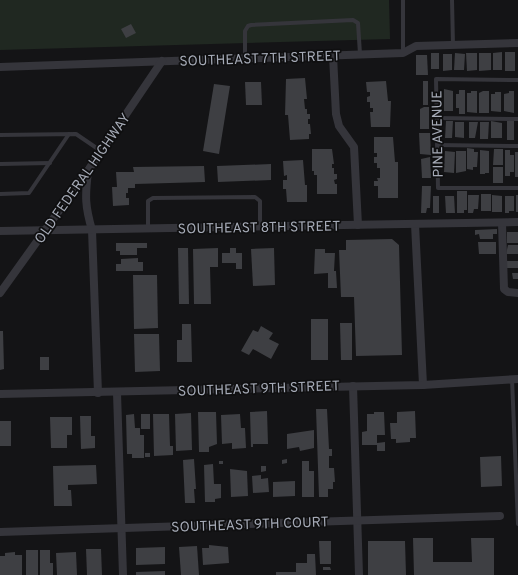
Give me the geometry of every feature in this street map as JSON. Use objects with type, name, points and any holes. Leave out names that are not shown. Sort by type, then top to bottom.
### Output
[{"type":"street","name":"SOUTHEAST 7TH STREET","points":[[0,67],[403,54],[416,46],[518,43]]},
{"type":"street","points":[[333,56],[336,114],[339,126],[354,147],[358,225]]},
{"type":"street","name":"OLD FEDERAL HIGHWAY","points":[[0,293],[89,170],[162,61]]},
{"type":"street","points":[[89,170],[85,196],[86,211],[92,230],[98,393]]},
{"type":"street","name":"SOUTHEAST 8TH STREET","points":[[0,232],[518,222]]},
{"type":"street","points":[[502,223],[504,289],[508,292],[518,293]]},
{"type":"street","points":[[415,224],[423,385]]},
{"type":"street","name":"SOUTHEAST 9TH STREET","points":[[0,394],[423,385],[515,379]]},
{"type":"street","points":[[353,386],[359,575]]},
{"type":"street","points":[[117,392],[120,529],[123,575]]},
{"type":"street","name":"SOUTHEAST 9TH COURT","points":[[0,532],[500,516]]},
{"type":"lane","points":[[403,0],[403,54]]},
{"type":"lane","points":[[452,0],[453,45]]},
{"type":"lane","points":[[245,59],[245,31],[248,26],[353,20],[358,23],[360,55]]},
{"type":"lane","name":"PINE AVENUE","points":[[518,80],[436,79],[438,188],[518,188]]},
{"type":"lane","points":[[437,118],[518,119]]},
{"type":"lane","points":[[0,194],[29,193],[69,134]]},
{"type":"lane","points":[[0,135],[76,134],[101,151]]},
{"type":"lane","points":[[437,145],[518,146]]},
{"type":"lane","points":[[0,164],[50,163]]},
{"type":"lane","points":[[148,229],[148,201],[161,198],[255,197],[260,201],[260,227]]},
{"type":"lane","points":[[515,379],[518,524]]},
{"type":"shaded area","points":[[0,0],[389,0],[390,39],[0,50]]},
{"type":"building","points":[[131,24],[136,33],[126,38],[121,29]]},
{"type":"building","points":[[502,52],[502,70],[493,70],[493,53]]},
{"type":"building","points":[[505,52],[515,52],[515,71],[505,71]]},
{"type":"building","points":[[431,53],[439,53],[439,69],[431,69]]},
{"type":"building","points":[[455,53],[465,54],[464,70],[454,70]]},
{"type":"building","points":[[466,53],[477,53],[477,70],[467,71]]},
{"type":"building","points":[[479,53],[491,53],[491,70],[479,71]]},
{"type":"building","points":[[443,54],[452,54],[452,70],[443,71]]},
{"type":"building","points":[[416,55],[427,55],[428,75],[416,75]]},
{"type":"building","points":[[305,78],[307,99],[304,99],[305,109],[307,109],[307,114],[310,114],[308,124],[310,124],[311,134],[309,134],[309,139],[290,140],[288,115],[285,115],[286,79]]},
{"type":"building","points":[[386,81],[388,101],[391,101],[390,127],[371,127],[370,112],[373,112],[373,108],[370,108],[370,102],[367,102],[367,97],[370,96],[370,92],[367,92],[366,82]]},
{"type":"building","points":[[423,81],[428,81],[428,105],[423,105]]},
{"type":"building","points":[[245,82],[261,82],[262,105],[246,105]]},
{"type":"building","points":[[214,84],[230,86],[219,154],[203,151]]},
{"type":"building","points":[[444,89],[453,91],[453,111],[444,111]]},
{"type":"building","points":[[459,90],[465,90],[465,114],[459,114],[459,108],[456,108],[456,94],[459,94]]},
{"type":"building","points":[[471,91],[477,91],[477,113],[467,112],[467,93],[471,93]]},
{"type":"building","points":[[489,91],[489,113],[479,113],[479,93]]},
{"type":"building","points":[[509,91],[514,91],[514,113],[504,111],[504,94],[509,93]]},
{"type":"building","points":[[495,92],[501,92],[501,112],[491,111],[491,94],[495,94]]},
{"type":"building","points":[[429,107],[429,129],[420,129],[420,109]]},
{"type":"building","points":[[446,121],[453,121],[452,138],[445,138]]},
{"type":"building","points":[[491,121],[502,123],[502,138],[491,138]]},
{"type":"building","points":[[507,121],[514,121],[514,140],[507,140]]},
{"type":"building","points":[[455,122],[464,122],[464,138],[455,137]]},
{"type":"building","points":[[469,122],[478,122],[475,138],[469,138]]},
{"type":"building","points":[[480,122],[489,122],[488,139],[480,139]]},
{"type":"building","points":[[419,133],[430,133],[431,155],[420,154]]},
{"type":"building","points":[[374,137],[393,137],[395,162],[398,162],[398,198],[378,198],[378,186],[374,186],[374,181],[378,181],[377,178],[380,178],[380,168],[377,168],[377,163],[374,163],[374,157],[377,157],[377,153],[374,153]]},
{"type":"building","points":[[467,148],[474,149],[474,152],[478,152],[477,167],[473,167],[473,170],[467,169]]},
{"type":"building","points":[[312,149],[332,149],[334,164],[332,164],[332,168],[334,168],[334,174],[337,174],[337,179],[334,180],[335,184],[337,184],[337,194],[317,194],[317,175],[314,175],[314,171],[312,171]]},
{"type":"building","points":[[494,149],[503,149],[503,165],[493,165]]},
{"type":"building","points":[[480,150],[489,151],[489,173],[480,174]]},
{"type":"building","points":[[505,150],[510,150],[510,155],[514,155],[514,172],[510,172],[510,176],[505,176]]},
{"type":"building","points":[[445,151],[455,152],[454,173],[444,172]]},
{"type":"building","points":[[456,151],[466,151],[466,171],[456,173]]},
{"type":"building","points":[[515,152],[518,152],[518,177],[515,177]]},
{"type":"building","points":[[430,157],[431,178],[422,178],[421,159]]},
{"type":"building","points":[[303,160],[305,185],[307,185],[307,202],[287,202],[286,189],[283,189],[283,180],[287,180],[287,175],[284,176],[283,161]]},
{"type":"building","points":[[271,164],[271,180],[218,182],[217,166]]},
{"type":"building","points":[[204,166],[205,182],[135,184],[135,188],[128,188],[128,193],[126,193],[126,198],[129,198],[129,205],[113,206],[112,187],[117,187],[116,172],[134,172],[133,167]]},
{"type":"building","points":[[493,167],[503,167],[503,183],[493,183]]},
{"type":"building","points":[[422,186],[431,186],[430,208],[427,208],[426,213],[421,213]]},
{"type":"building","points":[[457,191],[467,191],[467,210],[464,210],[464,213],[457,213]]},
{"type":"building","points":[[481,194],[491,194],[491,211],[481,211]]},
{"type":"building","points":[[468,195],[479,195],[478,209],[474,209],[473,213],[468,213]]},
{"type":"building","points":[[492,195],[502,196],[502,212],[492,212]]},
{"type":"building","points":[[516,195],[518,195],[518,212],[516,212]]},
{"type":"building","points":[[433,196],[439,196],[439,213],[433,213]]},
{"type":"building","points":[[445,196],[454,196],[455,213],[446,213]]},
{"type":"building","points":[[505,196],[514,196],[514,211],[505,213]]},
{"type":"building","points":[[497,229],[497,234],[493,234],[493,239],[480,239],[479,234],[475,235],[475,230]]},
{"type":"building","points":[[507,232],[518,232],[518,243],[507,243]]},
{"type":"building","points":[[392,239],[399,245],[402,355],[356,356],[354,297],[341,297],[339,250],[346,250],[346,240]]},
{"type":"building","points":[[478,242],[496,242],[496,254],[479,254]]},
{"type":"building","points":[[116,243],[147,243],[147,248],[137,248],[137,255],[120,255],[120,251],[116,251]]},
{"type":"building","points":[[508,245],[518,245],[518,254],[506,254]]},
{"type":"building","points":[[178,248],[188,248],[189,304],[179,304]]},
{"type":"building","points":[[218,248],[218,267],[210,267],[211,304],[194,304],[193,249]]},
{"type":"building","points":[[230,248],[236,248],[236,253],[242,253],[242,269],[236,269],[236,263],[222,263],[222,253],[230,253]]},
{"type":"building","points":[[274,248],[275,285],[253,286],[251,249]]},
{"type":"building","points":[[315,249],[325,249],[325,253],[335,253],[334,271],[336,271],[337,288],[328,288],[328,273],[314,274]]},
{"type":"building","points":[[138,258],[138,262],[143,262],[143,271],[116,271],[116,264],[121,264],[121,259]]},
{"type":"building","points":[[507,261],[518,261],[518,268],[507,268]]},
{"type":"building","points":[[512,273],[518,273],[518,279],[513,279]]},
{"type":"building","points":[[133,275],[157,275],[158,328],[134,329]]},
{"type":"building","points":[[311,319],[328,319],[328,360],[311,360]]},
{"type":"building","points":[[340,323],[352,323],[352,360],[341,360]]},
{"type":"building","points":[[182,324],[191,324],[192,362],[177,362],[177,340],[182,340]]},
{"type":"building","points":[[261,326],[273,333],[269,339],[279,344],[271,359],[253,349],[249,355],[241,351],[253,330],[258,332]]},
{"type":"building","points":[[0,331],[3,331],[4,369],[0,370]]},
{"type":"building","points":[[134,334],[159,334],[160,371],[135,372]]},
{"type":"building","points":[[40,357],[49,357],[49,370],[40,370]]},
{"type":"building","points":[[316,409],[327,409],[329,449],[332,449],[332,456],[329,456],[329,468],[334,468],[335,482],[333,482],[333,489],[328,489],[328,497],[319,497]]},
{"type":"building","points":[[267,411],[268,444],[253,444],[253,447],[251,447],[250,412]]},
{"type":"building","points":[[415,411],[416,438],[410,438],[410,442],[396,443],[396,439],[391,439],[390,423],[397,423],[397,412]]},
{"type":"building","points":[[198,412],[216,412],[217,444],[209,447],[209,452],[199,452]]},
{"type":"building","points":[[374,412],[384,412],[385,435],[377,435],[377,443],[385,442],[385,451],[377,451],[377,445],[362,445],[362,432],[367,431],[367,414],[374,414]]},
{"type":"building","points":[[191,413],[192,450],[176,451],[175,414]]},
{"type":"building","points":[[134,414],[135,428],[140,428],[140,435],[144,435],[144,458],[132,458],[132,454],[127,454],[126,415]]},
{"type":"building","points":[[141,414],[150,414],[150,429],[141,429]]},
{"type":"building","points":[[153,414],[169,414],[170,446],[173,446],[173,455],[154,456]]},
{"type":"building","points":[[240,414],[241,428],[245,428],[246,448],[232,449],[232,443],[222,444],[221,415]]},
{"type":"building","points":[[80,416],[91,416],[91,436],[95,436],[95,448],[81,449]]},
{"type":"building","points":[[50,417],[72,417],[72,435],[67,435],[67,448],[51,448]]},
{"type":"building","points":[[0,421],[11,421],[11,446],[0,446]]},
{"type":"building","points":[[314,430],[314,448],[300,451],[299,447],[287,449],[287,434]]},
{"type":"building","points":[[145,453],[150,453],[150,457],[145,457]]},
{"type":"building","points":[[501,456],[502,486],[481,487],[480,457]]},
{"type":"building","points":[[194,459],[196,489],[194,489],[195,503],[185,503],[183,460]]},
{"type":"building","points":[[287,459],[287,463],[282,464],[282,460]]},
{"type":"building","points":[[219,461],[223,461],[223,464],[219,464]]},
{"type":"building","points":[[302,461],[309,461],[309,471],[314,471],[314,497],[302,497]]},
{"type":"building","points":[[213,464],[214,484],[221,484],[221,498],[215,499],[215,502],[205,502],[204,465]]},
{"type":"building","points":[[96,465],[97,484],[68,485],[68,490],[71,490],[72,506],[54,506],[53,466]]},
{"type":"building","points":[[261,466],[266,466],[266,471],[261,472]]},
{"type":"building","points":[[230,469],[247,471],[248,496],[231,497]]},
{"type":"building","points":[[261,475],[261,479],[268,478],[269,492],[253,493],[252,476]]},
{"type":"building","points":[[295,481],[295,496],[273,497],[273,482]]},
{"type":"building","points":[[413,538],[433,538],[433,562],[472,562],[471,538],[494,538],[494,575],[414,575]]},
{"type":"building","points":[[319,541],[331,541],[331,564],[320,564]]},
{"type":"building","points":[[368,541],[405,541],[406,575],[368,575]]},
{"type":"building","points":[[209,545],[228,547],[229,563],[203,565],[202,548],[209,548]]},
{"type":"building","points":[[197,546],[199,575],[181,575],[179,547]]},
{"type":"building","points":[[165,547],[165,564],[136,565],[136,548]]},
{"type":"building","points":[[86,549],[101,549],[102,575],[87,575]]},
{"type":"building","points":[[26,550],[38,550],[38,575],[26,575]]},
{"type":"building","points":[[40,550],[50,550],[50,563],[53,563],[53,575],[40,575]]},
{"type":"building","points":[[15,552],[15,555],[22,555],[22,575],[0,575],[0,556],[5,556],[5,553]]},
{"type":"building","points":[[76,552],[77,575],[57,575],[56,553]]},
{"type":"building","points":[[307,554],[315,554],[316,575],[276,575],[276,572],[296,572],[296,563],[307,563]]},
{"type":"building","points":[[323,567],[330,567],[331,570],[323,570]]},
{"type":"building","points":[[165,571],[165,575],[136,575],[136,572]]}]
